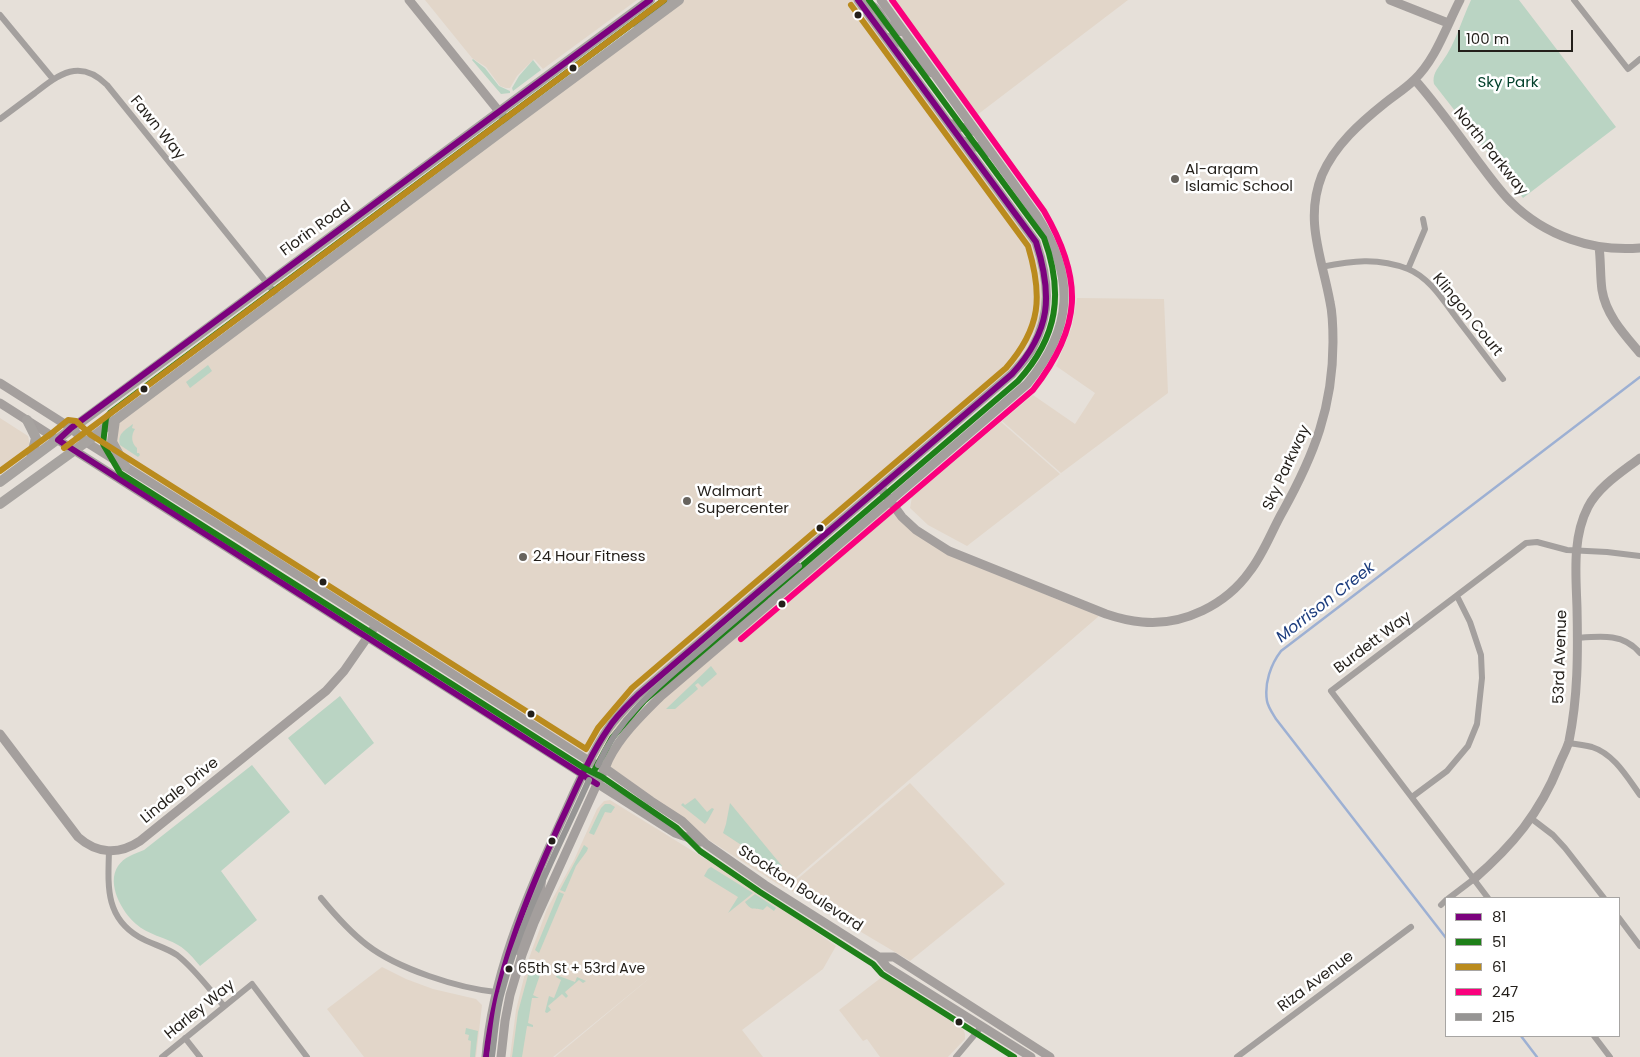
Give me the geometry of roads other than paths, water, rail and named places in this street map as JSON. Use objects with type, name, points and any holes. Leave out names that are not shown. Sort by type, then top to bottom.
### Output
[{"type":"main road","points":[[409,0],[510,124]]},
{"type":"main road","name":"Florin Road","points":[[0,482],[650,0]]},
{"type":"main road","points":[[0,504],[116,420],[510,124],[679,0]]},
{"type":"main road","points":[[858,0],[873,6],[887,25],[897,32],[904,32]]},
{"type":"main road","points":[[486,1057],[496,992],[511,941],[541,864],[582,774],[605,733],[638,695],[1012,374],[1031,350],[1042,327],[1047,304],[1047,283],[1044,265],[1036,242],[858,0]]},
{"type":"main road","points":[[501,1053],[504,1021],[510,995],[534,923],[597,784],[625,735],[661,696],[681,678],[1027,384],[1045,361],[1054,345],[1063,314],[1064,292],[1055,247],[1037,216],[880,0]]},
{"type":"main road","points":[[1390,0],[1448,23]]},
{"type":"main road","name":"Sky Parkway","points":[[880,488],[902,517],[916,530],[949,551],[1106,614],[1132,621],[1152,622],[1171,620],[1205,610],[1220,601],[1239,585],[1254,565],[1299,482],[1322,424],[1330,385],[1333,343],[1331,303],[1314,233],[1314,211],[1323,175],[1355,128],[1415,80],[1444,35],[1460,0]]},
{"type":"main road","points":[[885,37],[896,38],[902,42],[919,66],[934,74]]},
{"type":"main road","name":"North Parkway","points":[[1415,80],[1500,190],[1511,202],[1537,223],[1552,231],[1599,247],[1640,248]]},
{"type":"main road","points":[[948,123],[976,132]]},
{"type":"main road","points":[[962,141],[991,153]]},
{"type":"main road","points":[[1599,247],[1602,289],[1608,310],[1640,353]]},
{"type":"main road","name":"Stockton Boulevard","points":[[0,383],[71,428],[86,442],[589,761],[606,769],[682,821],[706,844],[765,885],[879,957],[887,967],[1030,1057]]},
{"type":"main road","name":"Stockton Boulevard","points":[[0,403],[675,833],[706,844]]},
{"type":"main road","points":[[27,420],[36,438],[31,459]]},
{"type":"main road","points":[[116,420],[112,442],[125,466]]},
{"type":"main road","name":"53rd Avenue","points":[[1474,879],[1506,850],[1532,818],[1548,791],[1568,742],[1577,683],[1576,550],[1582,522],[1589,505],[1607,484],[1640,458]]},
{"type":"main road","points":[[735,632],[734,624],[763,599],[769,583]]},
{"type":"main road","name":"Lindale Drive","points":[[109,851],[125,849],[140,841],[320,696],[344,671],[376,625]]},
{"type":"main road","points":[[681,678],[691,663],[719,639],[722,634],[717,628]]},
{"type":"main road","points":[[0,734],[78,837],[93,847],[109,851]]},
{"type":"main road","points":[[522,955],[520,951],[522,935],[542,886],[541,864]]},
{"type":"main road","name":"Stockton Boulevard","points":[[879,957],[894,957],[1047,1055]]},
{"type":"main road","points":[[496,992],[501,994],[502,998],[498,1034],[501,1053]]},
{"type":"main road","points":[[982,1026],[992,1027],[1032,1054],[1047,1055]]},
{"type":"street","points":[[636,33],[638,22],[668,0]]},
{"type":"street","points":[[1575,0],[1628,69],[1640,59]]},
{"type":"street","points":[[0,14],[53,79]]},
{"type":"street","name":"Fawn Way","points":[[0,119],[61,74],[78,70],[86,71],[101,79],[279,298]]},
{"type":"street","points":[[1408,269],[1425,229],[1423,219]]},
{"type":"street","name":"Klingon Court","points":[[1321,267],[1369,260],[1387,263],[1416,273],[1430,286],[1503,379]]},
{"type":"street","name":"Burdett Way","points":[[1487,897],[1331,691],[1526,543],[1537,542],[1567,550],[1640,556]]},
{"type":"street","points":[[1412,798],[1447,771],[1468,746],[1477,724],[1482,678],[1481,655],[1470,622],[1457,596]]},
{"type":"street","points":[[1577,638],[1615,637],[1631,644],[1640,653]]},
{"type":"street","points":[[1568,742],[1592,747],[1607,755],[1619,766],[1640,795]]},
{"type":"street","points":[[1532,818],[1553,835],[1565,848],[1603,897]]},
{"type":"street","points":[[109,851],[109,894],[114,911],[119,918],[138,936],[179,956],[224,1006]]},
{"type":"street","points":[[1450,897],[1474,879]]},
{"type":"street","points":[[322,898],[341,922],[367,946],[388,958],[425,974],[496,992]]},
{"type":"street","points":[[1620,919],[1640,946]]},
{"type":"street","name":"Riza Avenue","points":[[1237,1057],[1411,927]]},
{"type":"street","name":"Harley Way","points":[[162,1057],[252,984],[307,1057]]},
{"type":"street","points":[[956,1057],[982,1026]]},
{"type":"street","points":[[1595,1037],[1610,1057]]},
{"type":"street","points":[[186,1038],[200,1057]]},
{"type":"waterway","name":"Morrison Creek","points":[[1445,937],[1276,719],[1267,701],[1266,694],[1269,674],[1281,651],[1640,377]]},
{"type":"waterway","name":"Morrison Creek","points":[[1522,1037],[1537,1057]]},
{"type":"place","name":"Al-arqam Islamic School","points":[[1175,179]]},
{"type":"place","name":"Walmart Supercenter","points":[[687,501]]},
{"type":"place","name":"24 Hour Fitness","points":[[523,557]]},
{"type":"place","name":"65th St + 53rd Ave","points":[[509,969]]},
{"type":"park label","name":"Sky Park","points":[[1508,83]]}]
